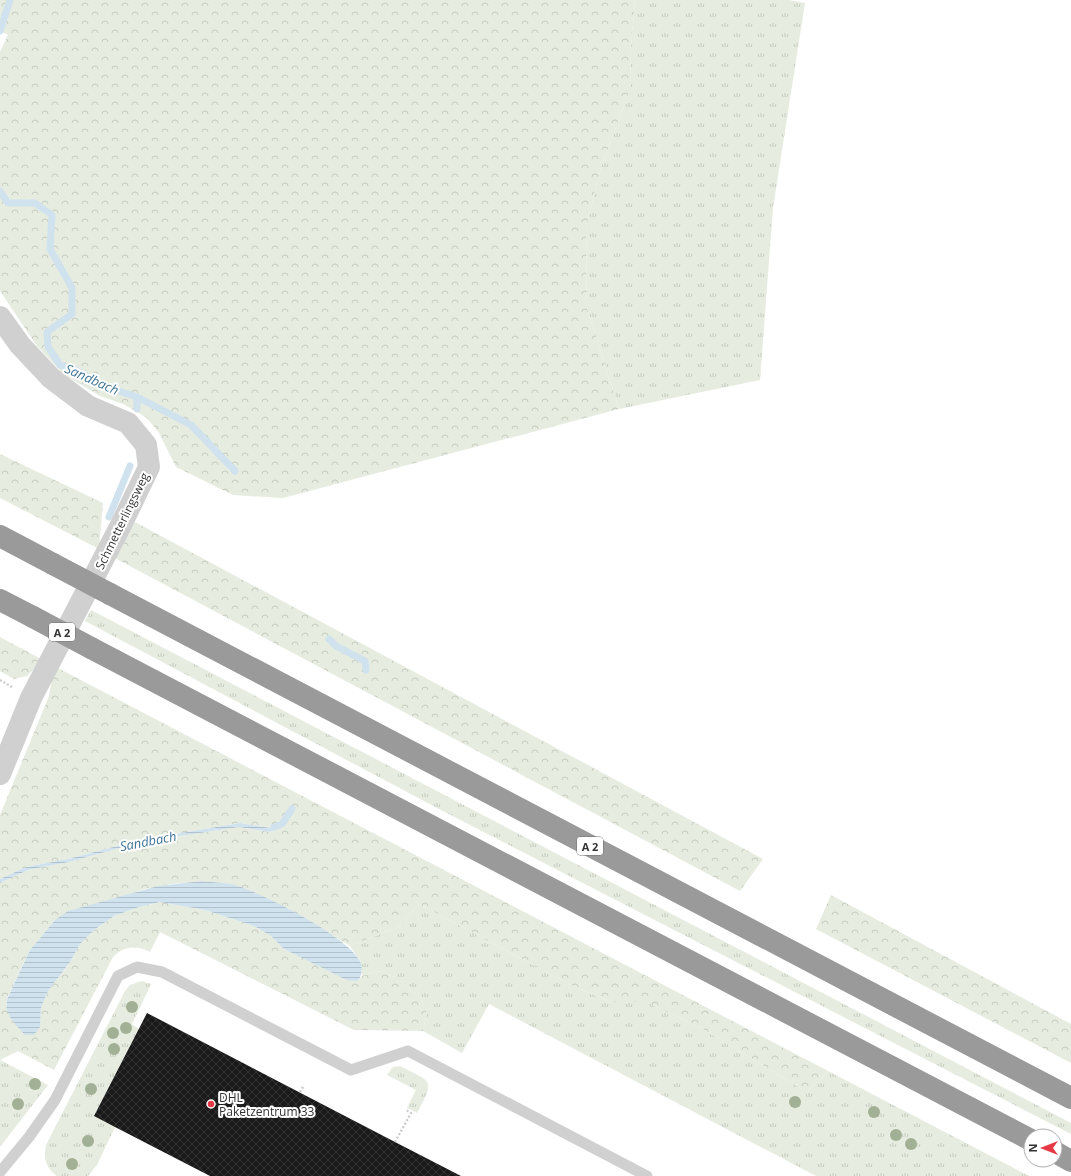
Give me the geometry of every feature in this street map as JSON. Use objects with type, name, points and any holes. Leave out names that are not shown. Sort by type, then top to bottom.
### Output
[{"type":"highway","name":"A 2","points":[[0,536],[1071,1098]]},
{"type":"highway","name":"A 2","points":[[0,600],[1023,1136]]},
{"type":"street","name":"Schmetterlingsweg","points":[[0,317],[20,345],[51,378],[88,406],[128,423],[146,445],[149,467],[121,525],[31,698],[0,774]]},
{"type":"lane","points":[[0,1172],[30,1137],[55,1100],[118,976],[137,967],[162,972],[351,1070],[408,1051],[647,1176]]},
{"type":"path","points":[[300,1092],[304,1085]]},
{"type":"path","points":[[395,1142],[411,1113],[406,1110]]},
{"type":"green space","points":[[0,0],[635,0],[631,47],[630,90],[601,167],[586,227],[587,308],[619,409],[283,498],[233,495],[176,467],[159,433],[147,418],[123,404],[100,396],[63,374],[37,346],[0,291],[0,52],[8,35],[0,31]]},
{"type":"green space","points":[[635,0],[789,0],[805,3],[773,208],[760,380],[619,409],[587,308],[586,227],[601,167],[630,90],[631,47]]},
{"type":"green space","points":[[0,454],[103,503],[99,549],[0,498]]},
{"type":"green space","points":[[135,522],[763,859],[740,891],[111,556]]},
{"type":"green space","points":[[91,610],[1071,1123],[1071,1134],[1063,1130],[1063,1128],[1059,1128],[439,809],[85,621]]},
{"type":"green space","points":[[0,637],[43,660],[27,676],[14,679],[0,671]]},
{"type":"green space","points":[[54,666],[828,1071],[807,1092],[703,1029],[646,1002],[611,1002],[573,986],[419,904],[398,927],[350,946],[289,909],[202,881],[145,889],[55,920],[30,950],[7,998],[6,1005],[40,1027],[41,1008],[48,991],[70,962],[80,944],[94,930],[114,916],[139,907],[161,902],[205,910],[254,926],[271,936],[284,949],[358,981],[362,976],[377,971],[395,977],[421,999],[427,1013],[423,1031],[354,1030],[160,932],[150,952],[140,948],[131,948],[117,953],[113,957],[54,1070],[18,1051],[0,1060],[0,883],[28,870],[69,862],[141,842],[239,827],[270,832],[283,825],[292,810],[290,809],[280,823],[270,828],[240,823],[140,840],[68,859],[26,867],[0,879],[0,815],[49,696]]},
{"type":"green space","points":[[831,895],[1071,1024],[1071,1063],[816,929]]},
{"type":"green space","points":[[419,904],[573,986],[611,1002],[646,1002],[703,1029],[807,1092],[828,1071],[1029,1176],[816,1176],[489,1004],[462,1053],[423,1031],[427,1013],[421,999],[395,977],[377,971],[362,976],[361,962],[350,946],[398,927]]},
{"type":"green space","points":[[142,981],[151,984],[132,1024],[139,1029],[94,1116],[115,1127],[97,1165],[88,1176],[57,1176],[50,1170],[46,1163],[46,1145],[125,991],[130,985]]},
{"type":"green space","points":[[0,1060],[48,1085],[0,1147]]},
{"type":"green space","points":[[400,1066],[425,1079],[428,1083],[427,1094],[417,1113],[407,1108],[416,1090],[387,1075],[393,1067]]},
{"type":"water","points":[[240,823],[270,828],[280,823],[283,825],[270,832],[239,827],[141,842],[69,862],[28,870],[0,883],[0,879],[26,867],[68,859],[140,840]]},
{"type":"water","points":[[202,881],[237,885],[288,908],[324,929],[340,940],[360,961],[362,969],[358,981],[347,980],[284,949],[271,936],[254,926],[205,910],[160,902],[139,907],[114,916],[94,930],[80,944],[70,962],[48,991],[41,1008],[40,1027],[34,1035],[25,1035],[11,1019],[7,1010],[7,999],[30,950],[55,920],[68,911],[158,886]]},
{"type":"building","name":"DHL Paketzentrum 33","points":[[147,1013],[461,1176],[210,1176],[115,1127],[94,1116]]},
{"type":"waterway","name":"Sandbach","points":[[0,31],[10,0]]},
{"type":"waterway","name":"Sandbach","points":[[0,191],[8,203],[35,203],[52,215],[50,249],[72,288],[72,314],[47,332],[48,347],[60,365],[74,369],[109,388],[137,397],[191,425],[235,471]]},
{"type":"waterway","points":[[137,397],[137,409]]},
{"type":"waterway","points":[[109,517],[130,466]]},
{"type":"waterway","name":"Sandbach","points":[[329,639],[336,646],[365,661],[366,670]]},
{"type":"waterway","name":"Sandbach","points":[[274,827],[282,824],[292,809]]},
{"type":"place","name":"DHL Paketzentrum 33","points":[[211,1104]]}]
